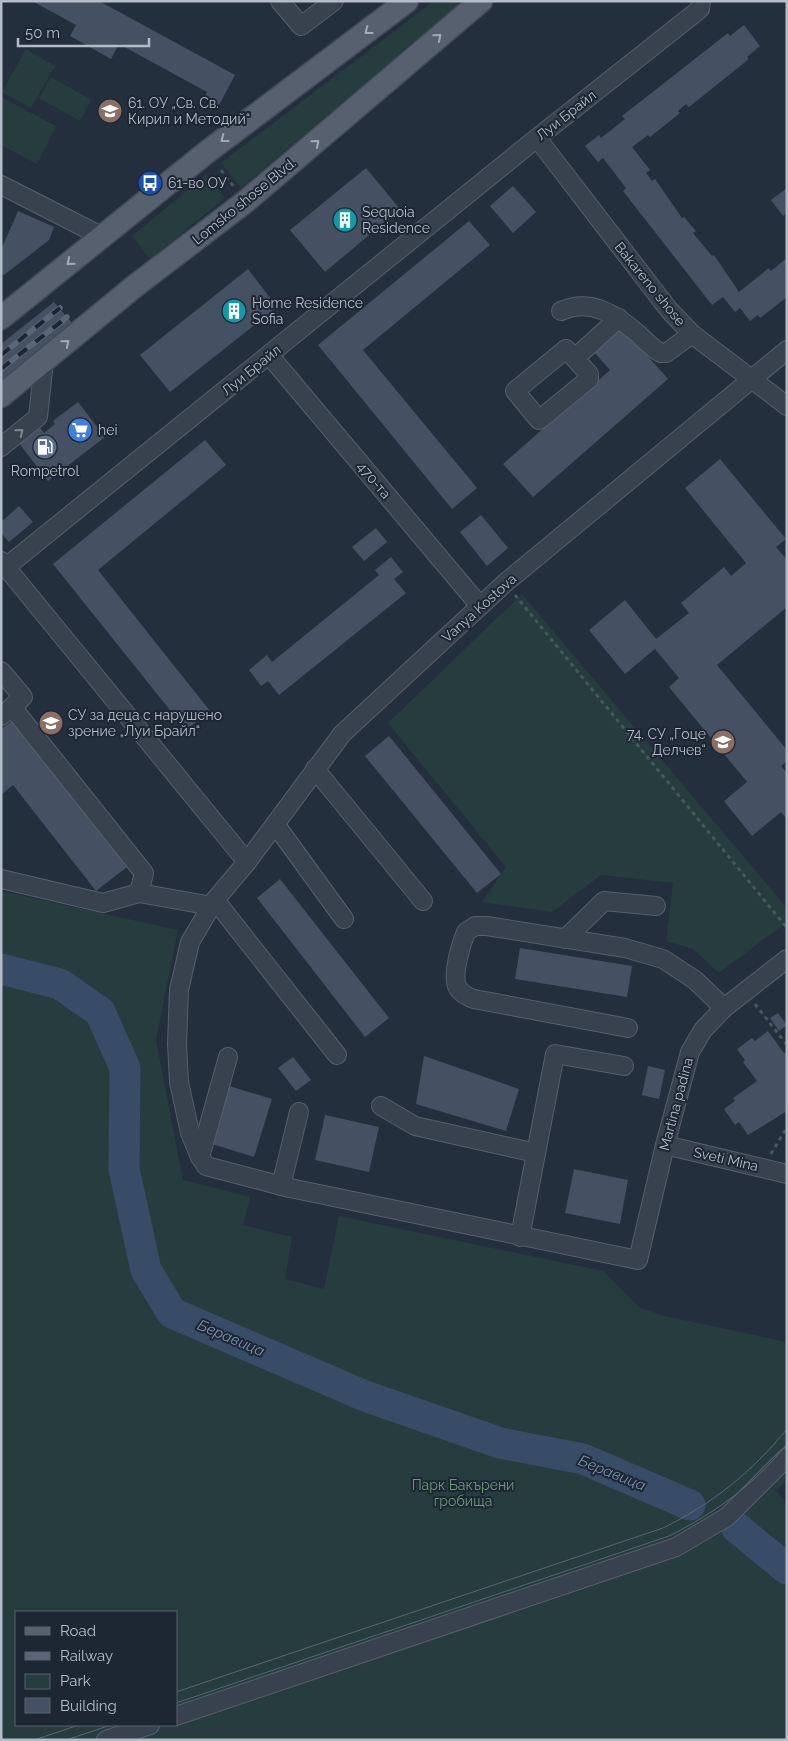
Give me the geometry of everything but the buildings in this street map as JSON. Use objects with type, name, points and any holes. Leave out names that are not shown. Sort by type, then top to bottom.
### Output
[{"type":"main road","points":[[1,318],[207,152],[407,1]]},
{"type":"main road","name":"Lomsko shose Blvd.","points":[[1,396],[135,286],[253,196],[481,1]]},
{"type":"street","points":[[280,1],[301,26],[334,1]]},
{"type":"street","name":"Луи Брайл","points":[[4,564],[269,355],[700,9],[701,1]]},
{"type":"street","name":"Bakareno shose","points":[[537,138],[669,310],[692,334],[750,380],[787,406]]},
{"type":"street","points":[[1,185],[101,236]]},
{"type":"street","points":[[561,311],[573,305],[591,305],[619,318],[661,353],[666,353],[692,334]]},
{"type":"street","points":[[575,358],[619,318]]},
{"type":"street","name":"Vanya Kostova","points":[[200,1157],[190,1133],[180,1082],[177,1044],[180,990],[190,942],[213,903],[247,862],[342,734],[505,583],[787,350]]},
{"type":"street","name":"470-та","points":[[269,355],[480,606]]},
{"type":"street","points":[[1,447],[38,417],[44,361]]},
{"type":"street","points":[[4,564],[247,862]]},
{"type":"street","points":[[1,671],[23,696],[6,712],[144,873],[139,893]]},
{"type":"street","points":[[316,770],[423,901]]},
{"type":"street","points":[[275,824],[344,919]]},
{"type":"street","points":[[1,879],[103,903],[139,893],[213,903],[337,1055]]},
{"type":"street","points":[[565,939],[604,901],[656,906]]},
{"type":"street","points":[[628,1028],[474,1000],[464,995],[457,987],[456,974],[466,932],[475,926],[625,948],[663,960],[695,980],[724,1008]]},
{"type":"street","name":"Martina padina","points":[[520,1237],[638,1260],[665,1145],[690,1052],[703,1030],[724,1008],[787,959]]},
{"type":"street","points":[[228,1056],[200,1157],[206,1166],[281,1186],[520,1237],[555,1054],[624,1066]]},
{"type":"street","points":[[381,1106],[415,1126],[536,1153]]},
{"type":"street","points":[[281,1186],[298,1112]]},
{"type":"street","name":"Sveti Mina","points":[[665,1145],[787,1174]]},
{"type":"street","points":[[178,1715],[676,1547],[727,1517],[787,1457]]},
{"type":"street","points":[[106,1740],[147,1726]]},
{"type":"path","points":[[221,170],[240,194]]},
{"type":"path","points":[[505,583],[787,928]]},
{"type":"path","points":[[745,992],[787,1045]]},
{"type":"path","points":[[764,1168],[787,1127]]},
{"type":"green space","points":[[434,1],[462,1],[241,188],[221,163]]},
{"type":"green space","points":[[26,49],[55,66],[31,108],[2,92]]},
{"type":"green space","points":[[51,77],[91,100],[80,121],[39,98]]},
{"type":"green space","points":[[1,97],[56,126],[37,164],[1,145]]},
{"type":"green space","points":[[206,175],[225,198],[150,259],[132,236]]},
{"type":"green space","points":[[522,594],[787,908],[787,922],[719,973],[693,949],[666,941],[673,883],[601,875],[552,912],[482,902],[506,867],[388,723]]},
{"type":"green space","name":"Парк Бакърени гробища","points":[[1,891],[178,930],[156,1040],[183,1180],[250,1197],[243,1225],[292,1237],[285,1279],[324,1289],[339,1216],[603,1271],[640,1308],[665,1316],[787,1342],[787,1480],[776,1491],[787,1504],[787,1740],[1,1740]]},
{"type":"waterway","name":"Беравица","points":[[1,969],[60,984],[100,1012],[125,1068],[124,1169],[146,1270],[172,1313],[365,1396],[500,1443],[583,1459],[690,1505]]},
{"type":"waterway","name":"Беравица","points":[[737,1528],[787,1569]]},
{"type":"tram line","points":[[178,1691],[663,1528],[681,1519],[730,1486],[760,1459],[787,1429]]},
{"type":"tram line","points":[[178,1702],[669,1536],[702,1518],[733,1497],[761,1472],[787,1444]]},
{"type":"tram line","points":[[34,1740],[76,1726]]},
{"type":"tram line","points":[[66,1740],[108,1726]]},
{"type":"railway","points":[[1,355],[60,308]]},
{"type":"railway","points":[[1,369],[67,317]]},
{"type":"place","name":"61. ОУ „Св. Св. Кирил и Методий“","points":[[110,111]]},
{"type":"place","name":"61-во ОУ","points":[[150,183]]},
{"type":"place","name":"Sequoia Residence","points":[[345,220]]},
{"type":"place","name":"Home Residence Sofia","points":[[234,311]]},
{"type":"place","name":"hei","points":[[80,430]]},
{"type":"place","name":"Rompetrol","points":[[45,447]]},
{"type":"place","name":"СУ за деца с нарушено зрение „Луи Брайл“","points":[[51,723]]},
{"type":"place","name":"74. СУ „Гоце Делчев“","points":[[723,742]]}]
